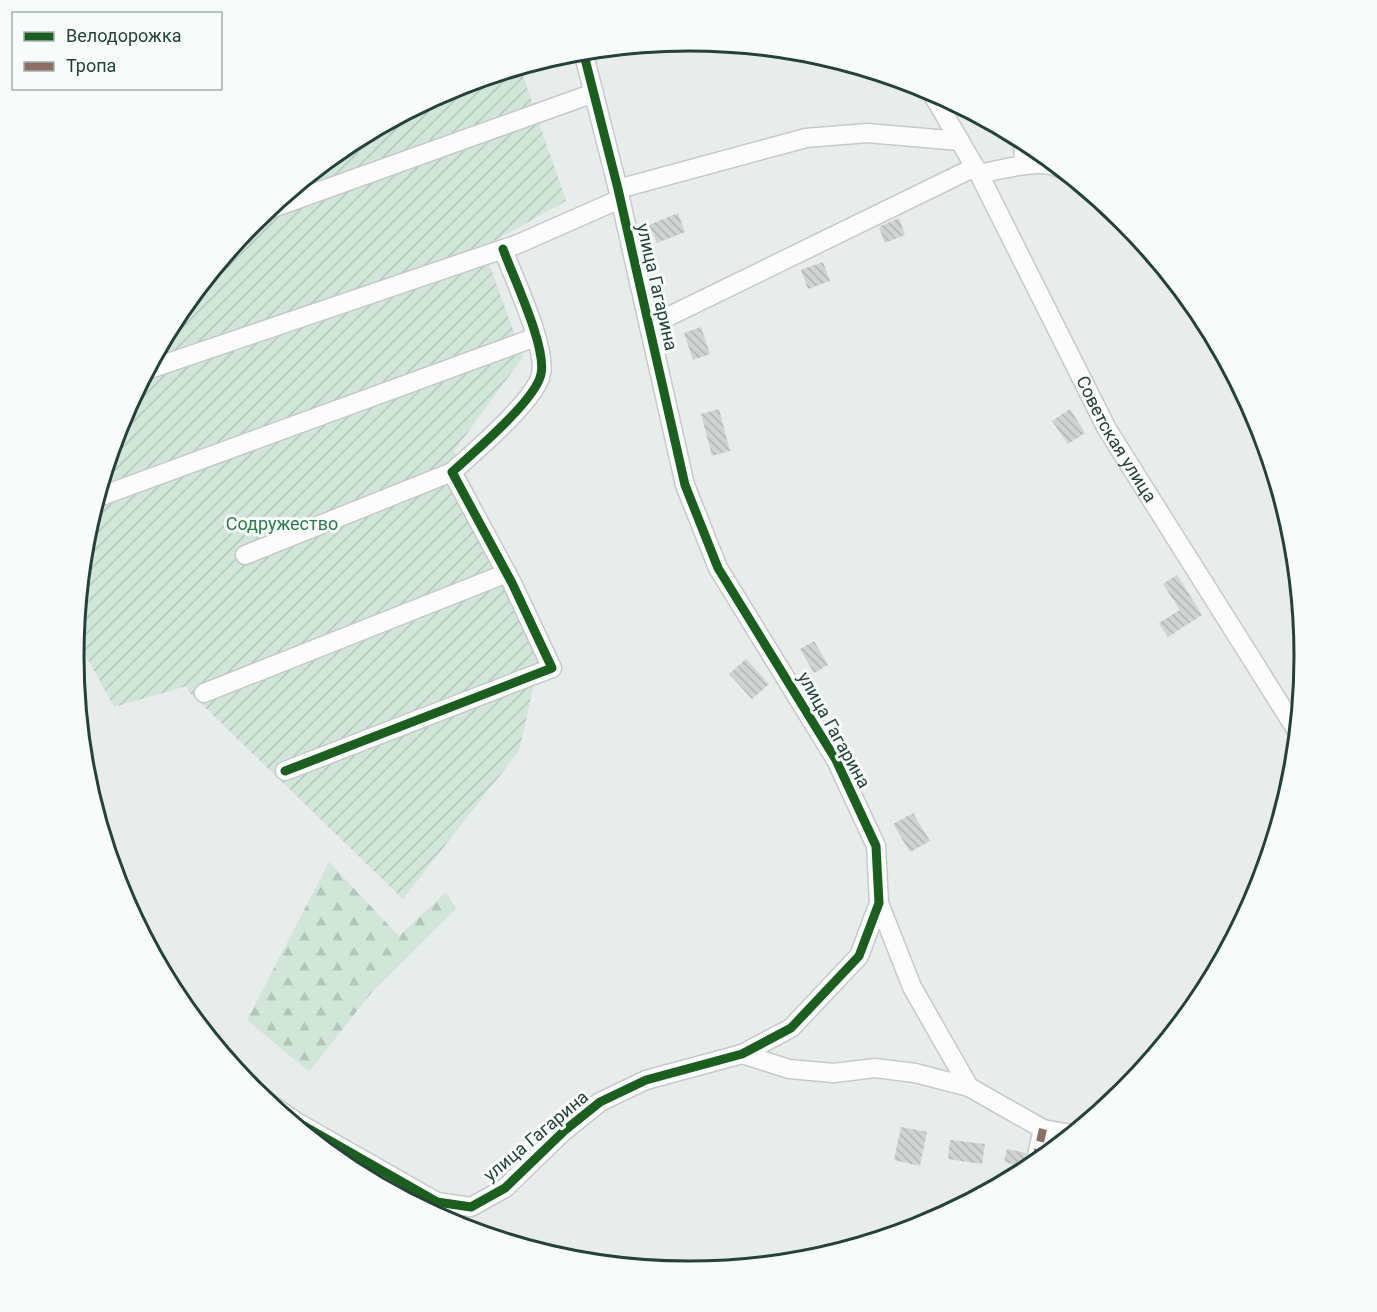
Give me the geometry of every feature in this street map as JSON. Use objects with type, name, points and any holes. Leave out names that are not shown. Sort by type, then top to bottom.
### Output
[{"type":"street","name":"улица Гагарина","points":[[585,60],[619,194],[685,485],[718,568],[836,760],[876,846],[879,903],[912,987],[969,1087]]},
{"type":"street","points":[[289,202],[594,93]]},
{"type":"street","name":"Советская улица","points":[[939,105],[977,170],[1107,429],[1290,719]]},
{"type":"street","points":[[158,366],[503,249],[619,194],[806,138],[867,133],[960,141]]},
{"type":"street","points":[[1023,152],[1024,165]]},
{"type":"street","points":[[649,326],[977,170],[1042,165]]},
{"type":"street","points":[[245,555],[452,472],[526,399],[541,376],[542,353],[503,249]]},
{"type":"street","points":[[105,495],[536,337]]},
{"type":"street","points":[[285,771],[552,668],[507,573],[452,472]]},
{"type":"street","points":[[204,693],[507,573]]},
{"type":"street","name":"улица Гагарина","points":[[377,1174],[438,1202],[471,1207],[505,1188],[564,1131],[600,1102],[646,1080],[742,1054],[791,1028],[859,956],[879,903]]},
{"type":"street","points":[[742,1054],[789,1069],[834,1073],[875,1068],[915,1072],[969,1087],[1043,1129],[1061,1132]]},
{"type":"street","points":[[1038,1149],[1043,1129]]},
{"type":"green space","name":"Содружество","points":[[523,75],[566,201],[483,247],[523,357],[454,451],[546,631],[519,751],[403,899],[188,691],[187,686],[114,707],[83,651],[89,577],[95,538],[104,499],[130,424],[146,388],[185,320],[234,257],[261,228],[320,176],[352,153],[421,113],[494,83]]},
{"type":"green space","points":[[329,862],[399,936],[446,892],[456,909],[372,992],[309,1072],[247,1020]]},
{"type":"building","points":[[678,213],[685,232],[657,243],[649,225]]},
{"type":"building","points":[[899,218],[905,235],[885,243],[879,227]]},
{"type":"building","points":[[823,262],[830,281],[808,289],[801,270]]},
{"type":"building","points":[[701,327],[710,354],[693,360],[684,333]]},
{"type":"building","points":[[719,409],[730,451],[712,456],[701,414]]},
{"type":"building","points":[[1070,409],[1085,433],[1068,444],[1052,421]]},
{"type":"building","points":[[1177,575],[1202,615],[1168,637],[1159,623],[1180,610],[1163,584]]},
{"type":"building","points":[[814,641],[828,665],[814,673],[800,649]]},
{"type":"building","points":[[746,659],[769,684],[752,699],[729,674]]},
{"type":"building","points":[[913,813],[930,841],[910,852],[893,824]]},
{"type":"building","points":[[901,1127],[927,1132],[920,1166],[894,1160]]},
{"type":"building","points":[[950,1140],[985,1144],[982,1164],[948,1159]]},
{"type":"building","points":[[1007,1149],[1026,1153],[1025,1159],[1015,1165],[1004,1162]]},
{"type":"marked path","points":[[1038,1149],[1043,1129]]},
{"type":"cycle path","points":[[317,1134],[437,1202],[471,1207],[505,1188],[564,1131],[600,1102],[646,1080],[742,1054],[791,1028],[859,956],[879,903],[876,846],[836,760],[718,568],[685,485],[618,189],[585,60]]},
{"type":"cycle path","points":[[285,771],[552,668],[512,583],[452,472],[528,398],[541,374],[542,362],[534,330],[503,249]]}]
